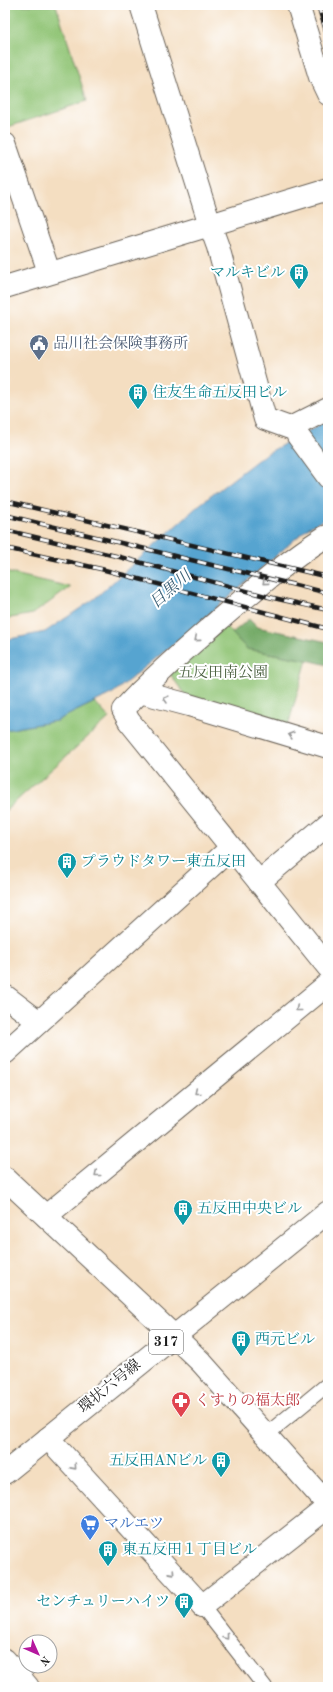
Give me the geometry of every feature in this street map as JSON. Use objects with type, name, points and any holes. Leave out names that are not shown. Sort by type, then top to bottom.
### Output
[{"type":"street","points":[[141,5],[218,247],[265,419],[290,428],[328,409]]},
{"type":"street","points":[[298,5],[320,77],[328,94]]},
{"type":"street","points":[[5,144],[49,272]]},
{"type":"street","points":[[5,287],[49,272],[328,189]]},
{"type":"street","points":[[298,436],[328,477]]},
{"type":"street","points":[[328,536],[294,556],[162,670],[123,710],[129,721],[328,967]]},
{"type":"street","points":[[140,692],[189,705],[328,747]]},
{"type":"street","points":[[259,882],[328,824]]},
{"type":"street","points":[[5,1053],[231,848]]},
{"type":"street","points":[[46,1216],[328,984]]},
{"type":"street","points":[[5,996],[39,1022]]},
{"type":"street","points":[[5,1178],[201,1362],[328,1506],[202,1606],[48,1438]]},
{"type":"street","name":"環状六号線","points":[[5,1473],[328,1212]]},
{"type":"street","points":[[5,1660],[28,1687]]},
{"type":"lane","points":[[266,1435],[328,1384]]},
{"type":"lane","points":[[202,1606],[265,1687]]},
{"type":"green space","points":[[5,5],[56,5],[87,101],[5,128]]},
{"type":"green space","points":[[5,572],[71,587],[33,614],[5,619]]},
{"type":"green space","points":[[249,619],[257,627],[328,642],[328,665],[247,649],[232,633]]},
{"type":"green space","name":"五反田南公園","points":[[225,625],[247,649],[307,660],[287,729],[188,699],[170,674]]},
{"type":"green space","points":[[95,702],[109,718],[5,811],[5,730],[56,721]]},
{"type":"water","name":"目黒川","points":[[328,420],[328,518],[309,527],[185,635],[113,693],[56,721],[5,730],[5,640],[45,632],[94,599],[199,505],[264,455]]},
{"type":"railway","points":[[318,5],[328,37]]},
{"type":"railway","points":[[5,501],[328,577]]},
{"type":"railway","points":[[5,515],[328,593]]},
{"type":"railway","points":[[5,530],[116,556],[269,597],[328,610]]},
{"type":"railway","points":[[5,548],[101,569],[328,629]]},
{"type":"place","name":"マルキビル","points":[[299,290]]},
{"type":"place","name":"品川社会保険事務所","points":[[39,361]]},
{"type":"place","name":"住友生命五反田ビル","points":[[138,410]]},
{"type":"place","name":"プラウドタワー東五反田","points":[[67,879]]},
{"type":"place","name":"五反田中央ビル","points":[[183,1226]]},
{"type":"place","name":"西元ビル","points":[[241,1357]]},
{"type":"place","name":"くすりの福太郎","points":[[181,1418]]},
{"type":"place","name":"五反田ANビル","points":[[221,1478]]},
{"type":"place","name":"マルエツ","points":[[90,1541]]},
{"type":"place","name":"東五反田１丁目ビル","points":[[108,1567]]},
{"type":"place","name":"センチュリーハイツ","points":[[184,1619]]}]
